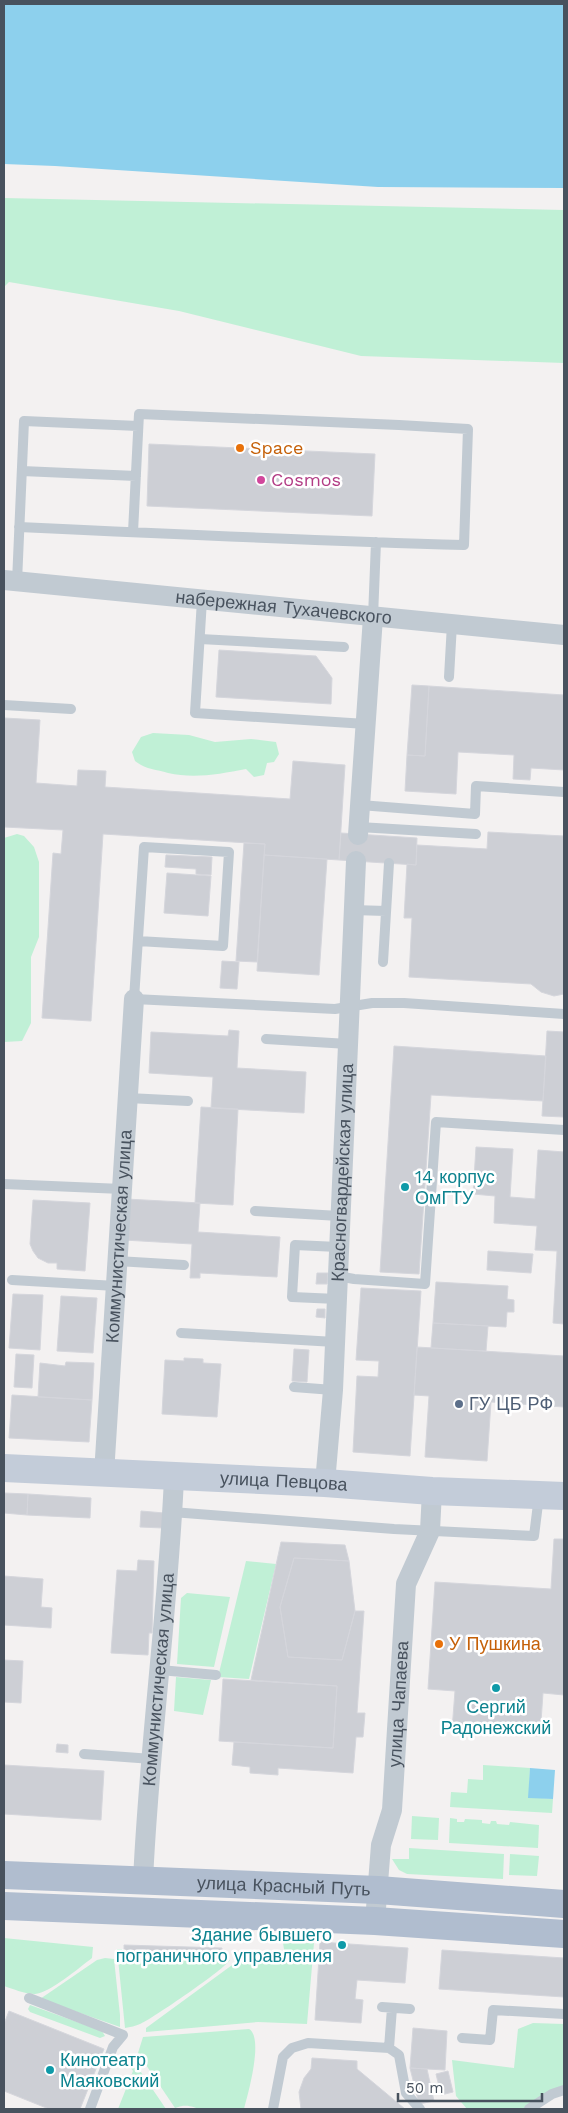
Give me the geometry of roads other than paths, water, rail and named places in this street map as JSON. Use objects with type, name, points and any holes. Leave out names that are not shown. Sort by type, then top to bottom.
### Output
[{"type":"main road","name":"улица Красный Путь","points":[[4,1875],[378,1890],[564,1904]]},
{"type":"main road","name":"улица Красный Путь","points":[[4,1906],[375,1921],[564,1934]]},
{"type":"street","name":"набережная Тухачевского","points":[[10,581],[564,635]]},
{"type":"street","points":[[358,831],[373,617]]},
{"type":"street","name":"Красногвардейская улица","points":[[326,1483],[333,1390],[339,1216],[356,861]]},
{"type":"street","name":"Коммунистическая улица","points":[[104,1474],[134,999]]},
{"type":"street","name":"улица Певцова","points":[[4,1468],[174,1478],[326,1483],[432,1491],[552,1495]]},
{"type":"street","name":"Коммунистическая улица","points":[[143,1881],[174,1478]]},
{"type":"street","name":"улица Чапаева","points":[[375,1921],[381,1844],[392,1810],[406,1584],[430,1531],[432,1491]]},
{"type":"lane","points":[[19,527],[134,532],[376,542],[464,545],[468,429],[139,414],[134,532]]},
{"type":"lane","points":[[10,581],[19,527],[24,421],[138,426]]},
{"type":"lane","points":[[22,472],[136,476]]},
{"type":"lane","points":[[373,617],[376,542]]},
{"type":"lane","points":[[202,600],[195,713],[366,724]]},
{"type":"lane","points":[[449,677],[452,624]]},
{"type":"lane","points":[[200,638],[344,647]]},
{"type":"lane","points":[[4,705],[71,709]]},
{"type":"lane","points":[[360,805],[474,814],[476,786],[564,792]]},
{"type":"lane","points":[[358,831],[476,834]]},
{"type":"lane","points":[[138,941],[223,946],[229,852],[144,847],[134,999],[335,1009],[350,1005],[372,1003],[452,1005],[564,1014]]},
{"type":"lane","points":[[383,962],[389,863]]},
{"type":"lane","points":[[354,910],[386,912]]},
{"type":"lane","points":[[266,1039],[348,1044]]},
{"type":"lane","points":[[128,1098],[188,1101]]},
{"type":"lane","points":[[338,1276],[354,1279],[426,1284],[436,1122],[564,1130]]},
{"type":"lane","points":[[4,1184],[122,1189]]},
{"type":"lane","points":[[256,1211],[339,1216]]},
{"type":"lane","points":[[337,1299],[292,1297],[295,1245],[338,1247]]},
{"type":"lane","points":[[117,1262],[184,1265]]},
{"type":"lane","points":[[12,1280],[116,1286]]},
{"type":"lane","points":[[181,1333],[335,1342]]},
{"type":"lane","points":[[294,1387],[333,1390]]},
{"type":"lane","points":[[172,1512],[430,1531],[534,1536],[552,1495]]},
{"type":"lane","points":[[160,1670],[216,1675]]},
{"type":"lane","points":[[84,1754],[152,1759]]},
{"type":"lane","points":[[29,1998],[123,2036],[114,2047],[90,2109]]},
{"type":"lane","points":[[389,2048],[387,2007],[410,2009]]},
{"type":"lane","points":[[462,2038],[490,2040],[492,2010],[564,2014]]},
{"type":"lane","points":[[273,2109],[283,2057],[292,2048],[308,2043],[389,2048],[399,2055],[406,2093],[420,2109]]},
{"type":"lane","points":[[529,2109],[552,2094],[564,2090]]},
{"type":"water","points":[[4,4],[564,4],[564,188],[378,187],[4,164]]},
{"type":"water","points":[[530,1768],[555,1770],[553,1799],[528,1798]]},
{"type":"place","name":"Space","points":[[240,448]]},
{"type":"place","name":"Cosmos","points":[[261,480]]},
{"type":"place","name":"14 корпус ОмГТУ","points":[[405,1187]]},
{"type":"place","name":"ГУ ЦБ РФ","points":[[459,1404]]},
{"type":"place","name":"У Пушкина","points":[[439,1644]]},
{"type":"place","name":"Сергий Радонежский","points":[[496,1688]]},
{"type":"place","name":"Здание бывшего пограничного управления","points":[[342,1945]]},
{"type":"place","name":"Кинотеатр Маяковский","points":[[50,2070]]}]
